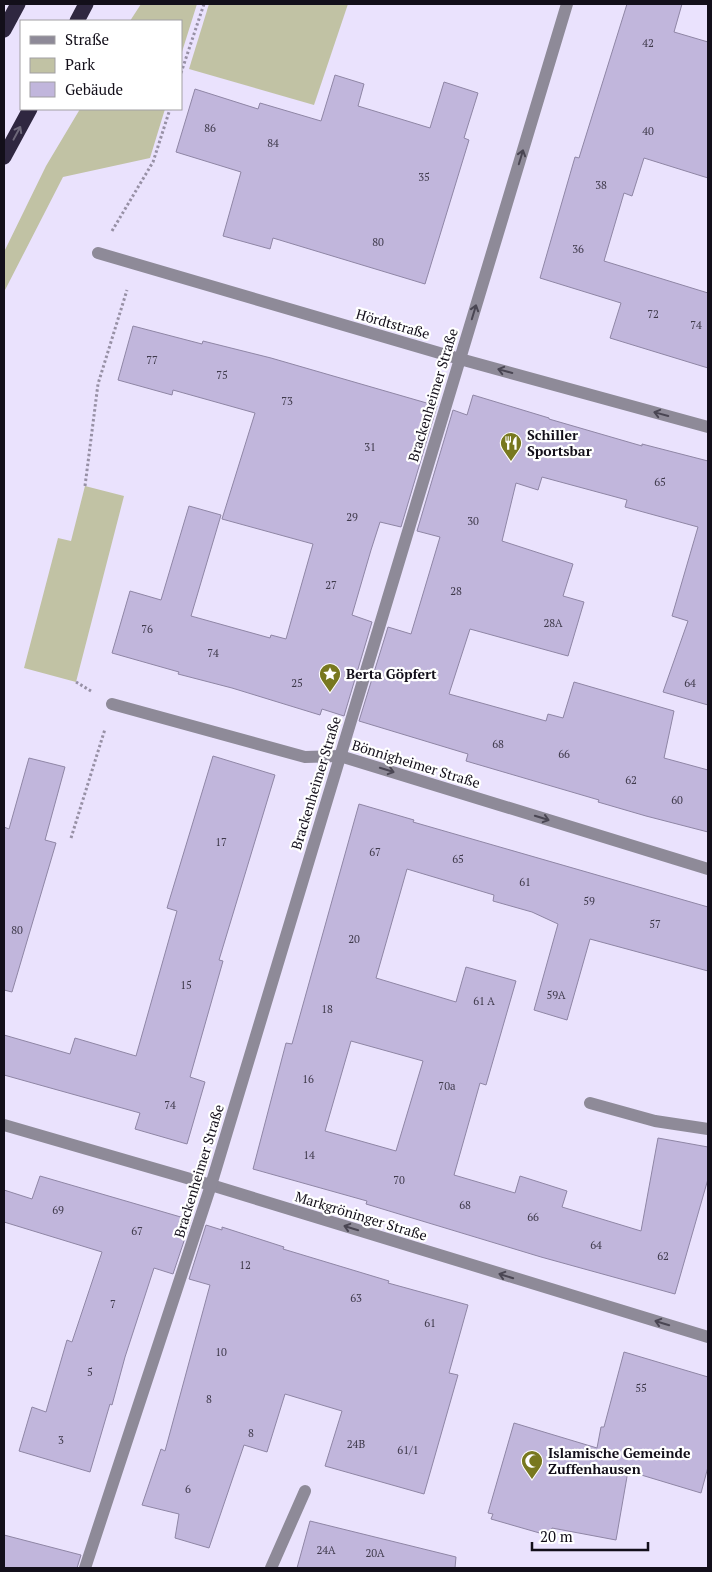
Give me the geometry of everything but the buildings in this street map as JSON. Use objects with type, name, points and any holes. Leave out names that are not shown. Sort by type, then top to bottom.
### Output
[{"type":"highway","points":[[4,30],[18,4]]},
{"type":"highway","points":[[78,20],[86,4]]},
{"type":"highway","points":[[4,157],[29,110]]},
{"type":"street","name":"Brackenheimer Straße","points":[[85,1568],[211,1185],[567,4]]},
{"type":"street","name":"Hördtstraße","points":[[98,253],[460,359],[708,427]]},
{"type":"street","name":"Bönnigheimer Straße","points":[[112,704],[305,757],[340,756],[708,869]]},
{"type":"street","points":[[590,1103],[656,1121],[708,1129]]},
{"type":"street","name":"Markgröninger Straße","points":[[4,1125],[211,1185],[708,1338]]},
{"type":"street","points":[[271,1568],[305,1491]]},
{"type":"path","points":[[182,70],[204,4]]},
{"type":"path","points":[[98,253],[152,162],[170,110]]},
{"type":"path","points":[[85,486],[98,384],[136,264]]},
{"type":"path","points":[[71,838],[112,704]]},
{"type":"green space","points":[[141,4],[197,4],[182,52],[182,20],[131,20]]},
{"type":"green space","points":[[209,4],[348,4],[314,105],[189,69]]},
{"type":"green space","points":[[79,110],[165,110],[150,158],[63,177],[4,292],[4,252],[46,166]]},
{"type":"green space","points":[[85,486],[124,496],[76,682],[24,668],[58,538],[71,541]]},
{"type":"place","name":"Schiller Sportsbar","points":[[511,462]]},
{"type":"place","name":"Berta Göpfert","points":[[330,693]]},
{"type":"place","name":"Islamische Gemeinde Zuffenhausen","points":[[532,1480]]}]
